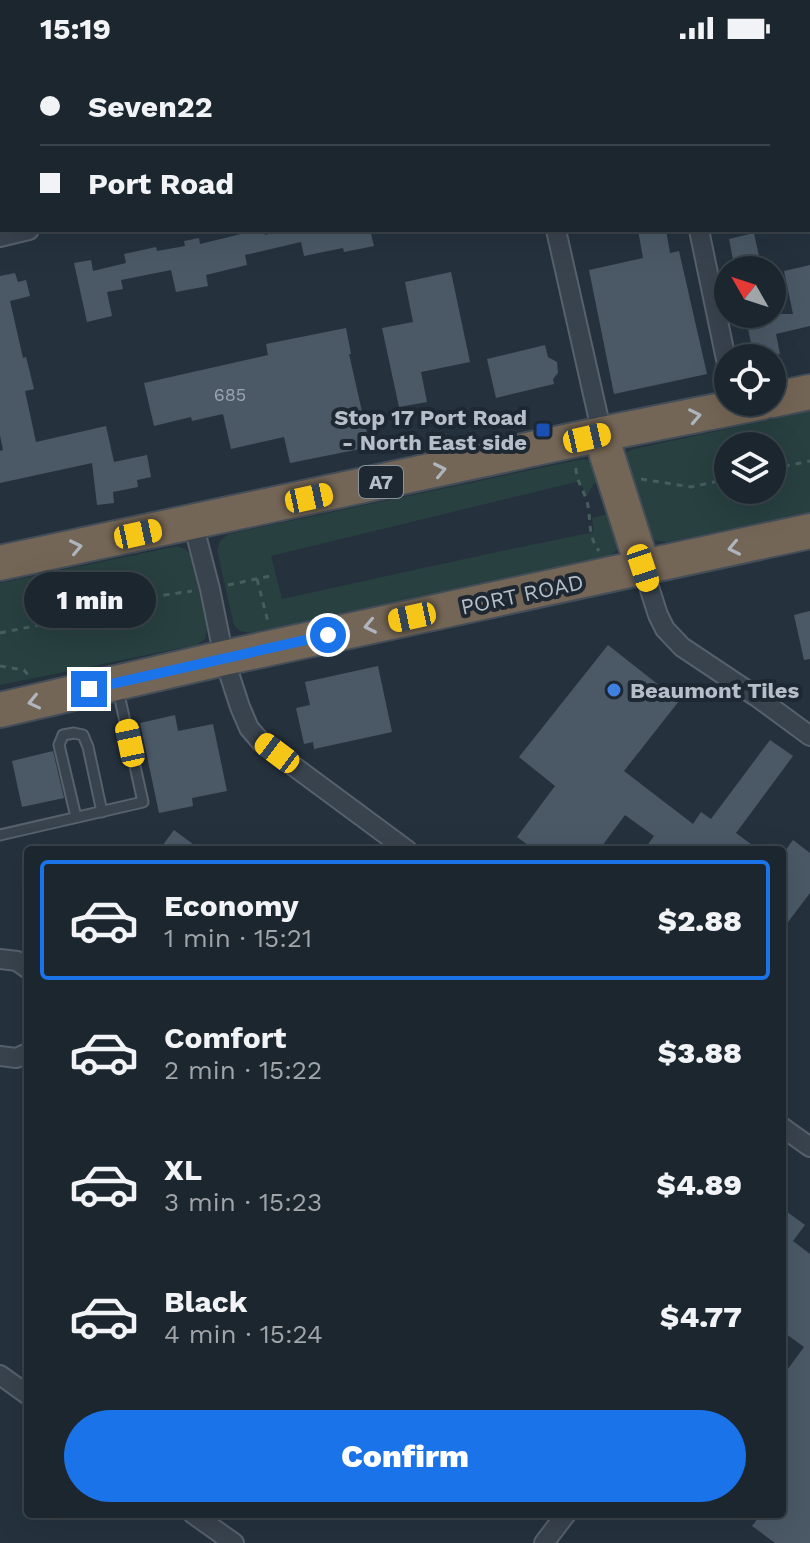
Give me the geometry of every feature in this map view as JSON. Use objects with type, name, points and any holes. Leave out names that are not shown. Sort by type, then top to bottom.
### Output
[{"type":"highway","points":[[786,397],[810,392]]},
{"type":"highway","name":"A7","points":[[0,563],[714,410]]},
{"type":"highway","points":[[602,434],[643,568]]},
{"type":"highway","name":"PORT ROAD","points":[[0,710],[224,658],[810,531]]},
{"type":"street","points":[[0,237],[21,232]]},
{"type":"street","points":[[556,232],[602,434]]},
{"type":"street","points":[[699,232],[723,344]]},
{"type":"street","points":[[193,523],[224,658],[249,728],[261,742],[402,846]]},
{"type":"street","points":[[643,568],[658,615],[665,629],[682,647],[810,736]]},
{"type":"street","points":[[1,953],[24,966]]},
{"type":"street","points":[[0,1056],[16,1058],[24,1055]]},
{"type":"street","points":[[786,1130],[810,1147]]},
{"type":"street","points":[[0,1375],[24,1392]]},
{"type":"street","points":[[196,1518],[208,1536],[234,1543]]},
{"type":"street","points":[[544,1543],[563,1518]]},
{"type":"lane","points":[[0,835],[143,802],[116,682]]},
{"type":"lane","points":[[76,817],[59,745],[63,735],[83,735],[102,812]]},
{"type":"path","points":[[576,460],[576,477],[588,503],[590,534],[602,556]]},
{"type":"path","points":[[786,466],[810,461]]},
{"type":"path","points":[[635,477],[691,487],[714,482]]},
{"type":"path","points":[[227,585],[275,575]]},
{"type":"path","points":[[257,579],[269,629]]},
{"type":"path","points":[[0,633],[116,609],[158,596],[198,591]]},
{"type":"path","points":[[0,666],[24,670],[30,679]]},
{"type":"green space","points":[[810,411],[810,512],[668,542],[651,540],[624,458],[627,452],[634,449]]},
{"type":"green space","points":[[583,459],[592,461],[600,479],[585,495],[580,481],[271,556],[282,599],[594,532],[592,518],[608,514],[619,547],[611,555],[251,633],[240,631],[234,625],[217,550],[220,541],[228,534]]},
{"type":"green space","points":[[177,546],[192,556],[207,629],[205,639],[196,645],[0,685],[0,583]]},
{"type":"building","points":[[249,232],[264,232],[265,235],[277,232],[370,232],[374,246],[344,252],[343,248],[304,256],[301,242],[245,255],[247,265],[206,275],[208,286],[176,292],[171,270],[121,280],[123,289],[107,292],[112,316],[87,322],[74,263],[91,260],[93,271],[126,263],[124,254],[156,247],[157,251],[185,246],[184,241],[199,238],[200,244]]},
{"type":"building","points":[[638,232],[666,232],[670,253],[679,251],[707,374],[614,394],[589,270],[643,258]]},
{"type":"building","points":[[754,233],[759,256],[732,256],[729,239]]},
{"type":"building","points":[[810,265],[810,326],[776,334],[778,344],[751,344],[748,328],[786,328],[786,314],[793,314],[786,271]]},
{"type":"building","points":[[451,272],[470,362],[421,372],[427,402],[399,407],[382,328],[413,322],[405,282]]},
{"type":"building","points":[[15,273],[18,282],[26,280],[30,296],[10,301],[23,358],[26,357],[34,389],[25,391],[36,442],[106,426],[114,462],[147,455],[151,477],[137,480],[138,487],[113,492],[114,503],[97,505],[92,463],[0,483],[0,451],[3,450],[0,435],[0,276]]},
{"type":"building","points":[[346,328],[370,447],[290,463],[284,437],[231,449],[223,414],[192,421],[191,417],[154,426],[144,383],[268,355],[266,344]]},
{"type":"building","points":[[545,345],[548,357],[557,362],[558,373],[553,379],[554,384],[496,398],[487,359]]},
{"type":"building","points":[[810,611],[810,659],[804,660],[794,615]]},
{"type":"building","points":[[608,645],[679,701],[624,771],[693,824],[701,812],[711,819],[770,740],[793,756],[736,833],[754,846],[647,846],[654,836],[625,815],[602,846],[529,846],[517,837],[555,786],[519,757]]},
{"type":"building","points":[[378,666],[392,732],[314,749],[313,742],[304,744],[296,708],[310,705],[305,682]]},
{"type":"building","points":[[175,715],[178,731],[213,724],[227,791],[192,798],[193,806],[159,813],[140,723]]},
{"type":"building","points":[[53,751],[64,798],[22,807],[12,761]]},
{"type":"building","points":[[174,830],[196,846],[162,846]]},
{"type":"building","points":[[793,840],[810,853],[810,893],[786,925],[786,850]]},
{"type":"building","points":[[786,1211],[805,1225],[793,1241],[810,1254],[810,1543],[775,1543],[752,1526],[758,1518],[786,1518],[786,1372],[804,1347],[786,1334]]},
{"type":"place","name":"Stop 17 Port Road - North East side","points":[[543,430]]},
{"type":"place","name":"Beaumont Tiles","points":[[614,690]]},
{"type":"route","points":[[89,689],[328,635]]}]
